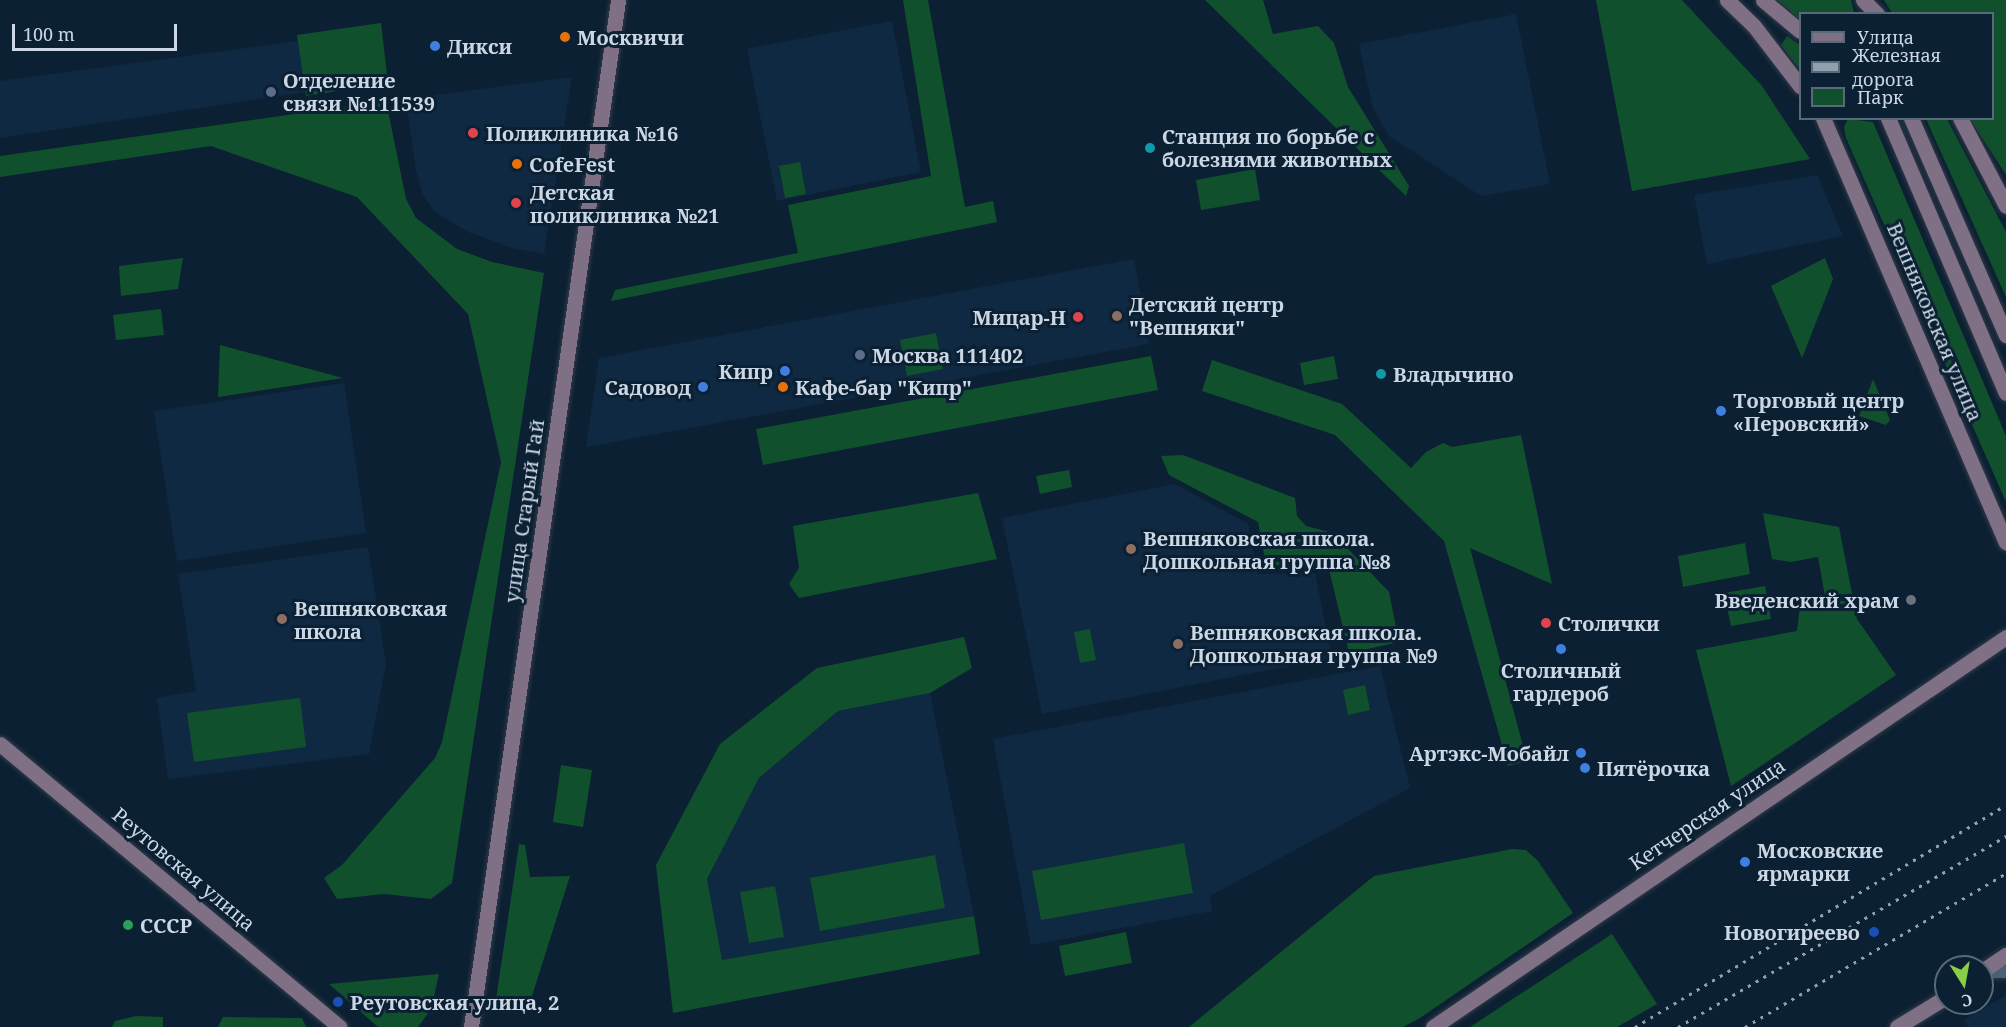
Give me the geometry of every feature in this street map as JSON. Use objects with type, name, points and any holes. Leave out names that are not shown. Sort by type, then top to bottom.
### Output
[{"type":"main road","name":"улица Старый Гай","points":[[471,1027],[618,0]]},
{"type":"main road","points":[[1763,0],[1799,30]]},
{"type":"main road","points":[[1863,0],[1875,12]]},
{"type":"main road","points":[[1735,3],[1799,85]]},
{"type":"main road","points":[[1889,120],[2006,393]]},
{"type":"main road","points":[[1913,120],[1921,144],[2006,335]]},
{"type":"main road","points":[[1961,120],[2006,206]]},
{"type":"main road","name":"Вешняковская улица","points":[[1829,124],[2006,542]]},
{"type":"main road","name":"Кетчерская улица","points":[[1432,1027],[2006,637]]},
{"type":"main road","name":"Реутовская улица","points":[[0,744],[340,1027]]},
{"type":"main road","points":[[1897,1027],[1934,1004]]},
{"type":"shaded area","points":[[1516,14],[1550,184],[1481,196],[1389,136],[1373,109],[1359,44]]},
{"type":"shaded area","points":[[892,21],[921,172],[777,201],[747,49]]},
{"type":"shaded area","points":[[298,41],[306,92],[0,138],[0,81]]},
{"type":"shaded area","points":[[572,77],[544,254],[513,248],[468,232],[435,212],[423,195],[416,171],[406,99]]},
{"type":"shaded area","points":[[1817,175],[1843,236],[1707,264],[1694,195]]},
{"type":"shaded area","points":[[1134,259],[1149,344],[586,447],[599,358]]},
{"type":"shaded area","points":[[344,383],[366,533],[177,561],[154,411]]},
{"type":"shaded area","points":[[1175,484],[1248,524],[1258,574],[1315,573],[1332,658],[1042,714],[1002,518]]},
{"type":"shaded area","name":"Вешняковская школа","points":[[368,547],[386,664],[369,754],[168,779],[157,698],[196,691],[178,574]]},
{"type":"shaded area","points":[[1380,666],[1410,788],[1210,896],[1212,911],[1031,945],[993,739]]},
{"type":"shaded area","points":[[930,693],[974,916],[722,960],[707,879],[759,778],[838,711]]},
{"type":"shaded area","points":[[2006,995],[2006,1027],[1968,1027],[1964,1020],[1972,1015],[1994,1015],[1994,1002]]},
{"type":"green space","points":[[903,0],[928,0],[965,207],[993,201],[997,222],[611,301],[615,290],[798,253],[788,205],[931,176]]},
{"type":"green space","points":[[1205,0],[1263,0],[1273,34],[1318,26],[1334,43],[1348,87],[1409,186],[1406,196]]},
{"type":"green space","points":[[1596,0],[1682,0],[1762,86],[1810,159],[1632,191]]},
{"type":"green space","points":[[1777,0],[1851,0],[1854,12],[1799,12],[1799,19]]},
{"type":"green space","points":[[1884,0],[2006,0],[2006,175],[1971,120],[1994,120],[1994,12],[1891,12]]},
{"type":"green space","points":[[381,23],[388,83],[306,96],[297,35]]},
{"type":"green space","points":[[1787,36],[1799,44],[1799,69],[1781,45]]},
{"type":"green space","points":[[386,101],[406,199],[416,218],[457,249],[492,262],[544,273],[452,883],[431,899],[384,894],[337,899],[324,878],[342,865],[435,758],[442,742],[501,462],[468,314],[357,197],[211,146],[0,177],[0,156]]},
{"type":"green space","points":[[1848,120],[1873,122],[2006,436],[2006,502],[1846,138],[1844,127]]},
{"type":"green space","points":[[1926,120],[1948,120],[2006,232],[2006,297]]},
{"type":"green space","points":[[800,162],[806,194],[785,198],[779,166]]},
{"type":"green space","points":[[1255,169],[1260,200],[1201,210],[1196,180]]},
{"type":"green space","points":[[183,258],[178,289],[121,296],[119,266]]},
{"type":"green space","points":[[1825,258],[1833,279],[1802,358],[1771,286]]},
{"type":"green space","points":[[161,309],[164,335],[116,340],[113,315]]},
{"type":"green space","points":[[936,333],[943,369],[907,376],[900,340]]},
{"type":"green space","points":[[220,345],[343,378],[218,397]]},
{"type":"green space","points":[[1151,356],[1158,390],[763,465],[756,429]]},
{"type":"green space","points":[[1334,356],[1338,379],[1304,385],[1300,363]]},
{"type":"green space","points":[[1212,360],[1342,404],[1411,468],[1426,452],[1443,443],[1452,447],[1521,435],[1552,584],[1470,548],[1527,761],[1508,766],[1444,541],[1335,435],[1202,391]]},
{"type":"green space","points":[[1873,379],[1890,420],[1886,425],[1859,416]]},
{"type":"green space","points":[[1183,455],[1295,498],[1297,516],[1306,526],[1333,533],[1389,592],[1399,642],[1349,653],[1329,569],[1267,570],[1258,522],[1169,475],[1161,456]]},
{"type":"green space","points":[[1069,470],[1072,487],[1040,494],[1036,476]]},
{"type":"green space","points":[[978,493],[997,559],[799,598],[789,584],[799,568],[793,526]]},
{"type":"green space","points":[[1763,513],[1839,527],[1857,619],[1896,675],[1731,786],[1696,650],[1797,631],[1800,607],[1826,602],[1818,557],[1791,562],[1772,559]]},
{"type":"green space","points":[[1745,543],[1750,574],[1683,587],[1678,556]]},
{"type":"green space","points":[[1765,586],[1771,619],[1731,626],[1724,593]]},
{"type":"green space","points":[[1090,629],[1096,660],[1080,663],[1074,632]]},
{"type":"green space","points":[[964,637],[972,668],[930,693],[838,711],[759,778],[707,879],[722,960],[974,916],[980,954],[673,1013],[656,865],[720,744],[817,668]]},
{"type":"green space","points":[[1365,685],[1370,710],[1348,715],[1343,690]]},
{"type":"green space","points":[[300,698],[306,747],[194,762],[187,713]]},
{"type":"green space","points":[[561,765],[592,770],[583,827],[553,822]]},
{"type":"green space","points":[[1184,843],[1193,893],[1041,920],[1032,871]]},
{"type":"green space","points":[[519,844],[525,845],[530,877],[570,876],[532,996],[496,999]]},
{"type":"green space","points":[[1512,849],[1526,850],[1538,861],[1573,913],[1420,1018],[1403,1027],[1189,1027],[1374,876]]},
{"type":"green space","points":[[935,855],[945,908],[820,931],[810,878]]},
{"type":"green space","points":[[775,886],[784,937],[749,943],[740,892]]},
{"type":"green space","points":[[1126,932],[1132,963],[1065,976],[1059,946]]},
{"type":"green space","points":[[1612,934],[1657,1004],[1617,1027],[1470,1027]]},
{"type":"green space","points":[[439,974],[431,1009],[418,1027],[378,1027],[329,984]]},
{"type":"green space","points":[[136,1016],[163,1017],[163,1027],[112,1027],[115,1021]]},
{"type":"green space","points":[[223,1017],[302,1018],[306,1027],[218,1027]]},
{"type":"railway","points":[[1635,1027],[2006,805]]},
{"type":"railway","points":[[1678,1027],[2006,836]]},
{"type":"railway","points":[[1745,1027],[2006,873]]},
{"type":"place","name":"Москвичи","points":[[565,37]]},
{"type":"place","name":"Дикси","points":[[435,46]]},
{"type":"place","name":"Отделение связи №111539","points":[[271,92]]},
{"type":"place","name":"Поликлиника №16","points":[[473,133]]},
{"type":"place","name":"Станция по борьбе с болезнями животных","points":[[1150,148]]},
{"type":"place","name":"CofeFest","points":[[517,164]]},
{"type":"place","name":"Детская поликлиника №21","points":[[516,203]]},
{"type":"place","name":"Детский центр \"Вешняки\"","points":[[1117,316]]},
{"type":"place","name":"Мицар-Н","points":[[1078,317]]},
{"type":"place","name":"Москва 111402","points":[[860,355]]},
{"type":"place","name":"Кипр","points":[[785,371]]},
{"type":"place","name":"Владычино","points":[[1381,374]]},
{"type":"place","name":"Садовод","points":[[703,387]]},
{"type":"place","name":"Кафе-бар \"Кипр\"","points":[[783,387]]},
{"type":"place","name":"Торговый центр «Перовский»","points":[[1721,411]]},
{"type":"place","name":"Вешняковская школа. Дошкольная группа №8","points":[[1131,549]]},
{"type":"place","name":"Введенский храм","points":[[1911,600]]},
{"type":"place","name":"Вешняковская школа","points":[[282,619]]},
{"type":"place","name":"Столички","points":[[1546,623]]},
{"type":"place","name":"Вешняковская школа. Дошкольная группа №9","points":[[1178,644]]},
{"type":"place","name":"Столичный гардероб","points":[[1561,649]]},
{"type":"place","name":"Артэкс-Мобайл","points":[[1581,753]]},
{"type":"place","name":"Пятёрочка","points":[[1585,768]]},
{"type":"place","name":"Московские ярмарки","points":[[1745,862]]},
{"type":"place","name":"СССР","points":[[128,925]]},
{"type":"place","name":"Новогиреево","points":[[1874,932]]},
{"type":"place","name":"Реутовская улица, 2","points":[[338,1002]]}]
